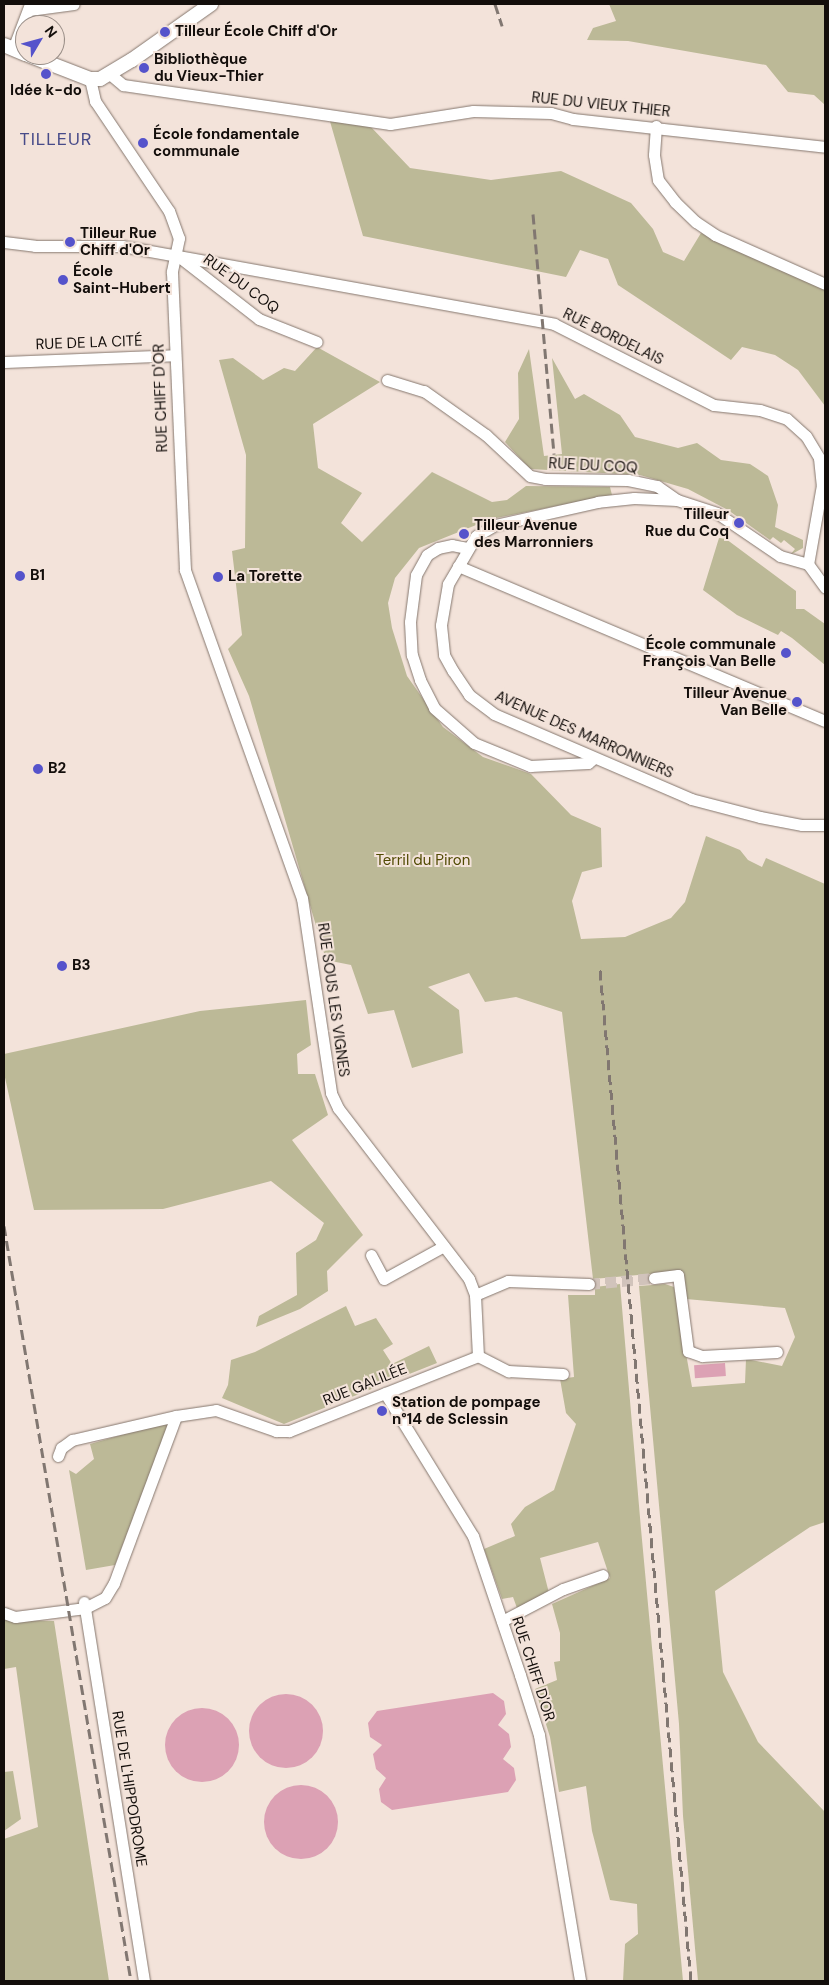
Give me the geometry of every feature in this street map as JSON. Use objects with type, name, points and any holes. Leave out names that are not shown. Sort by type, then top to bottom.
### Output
[{"type":"street","points":[[30,7],[74,4]]},
{"type":"street","points":[[54,65],[90,79],[111,75],[211,4]]},
{"type":"street","name":"RUE DU VIEUX THIER","points":[[111,75],[123,85],[390,124],[473,111],[551,112],[574,119],[656,126],[825,147]]},
{"type":"street","name":"RUE CHIFF D'OR","points":[[90,79],[96,101],[115,134],[169,211],[179,238],[172,272],[184,570],[242,732]]},
{"type":"street","points":[[656,126],[654,156],[658,180],[675,202],[696,222],[715,235],[825,284]]},
{"type":"street","name":"RUE BORDELAIS","points":[[4,242],[42,246],[122,246],[554,324],[714,405],[760,410],[787,419],[806,436],[819,458],[822,485],[808,564]]},
{"type":"street","name":"RUE DU COQ","points":[[177,255],[259,319],[317,342]]},
{"type":"street","name":"RUE DE LA CITÉ","points":[[4,362],[175,355]]},
{"type":"street","name":"RUE DU COQ","points":[[387,380],[424,391],[486,434],[530,476],[544,479],[628,480],[657,486],[677,500]]},
{"type":"street","name":"AVENUE DES MARRONNIERS","points":[[808,564],[780,556],[717,513],[677,500],[634,498],[548,512],[495,524],[476,536],[467,548],[448,584],[441,625],[444,655],[461,685],[494,714],[690,799],[760,817],[802,825],[825,825]]},
{"type":"street","points":[[467,548],[452,544],[438,548],[427,555],[416,575],[410,622],[412,655],[420,680],[434,708],[474,743],[530,766],[588,763],[594,758]]},
{"type":"street","points":[[808,564],[825,586]]},
{"type":"street","points":[[458,566],[825,720]]},
{"type":"street","name":"RUE SOUS LES VIGNES","points":[[242,732],[302,898],[331,1093],[338,1108],[469,1279],[475,1294],[478,1356]]},
{"type":"street","points":[[371,1255],[384,1279],[444,1246]]},
{"type":"street","points":[[654,1278],[678,1275],[688,1351],[702,1356],[777,1352]]},
{"type":"street","points":[[475,1294],[484,1293],[500,1282],[589,1284]]},
{"type":"street","points":[[478,1356],[508,1371],[563,1374]]},
{"type":"street","name":"RUE GALILÉE","points":[[58,1456],[61,1448],[72,1440],[176,1416],[216,1410],[276,1431],[289,1431],[478,1356]]},
{"type":"street","name":"RUE CHIFF D'OR","points":[[385,1393],[473,1536],[502,1621],[539,1735],[580,1981]]},
{"type":"street","points":[[4,1613],[14,1617],[98,1604],[110,1592],[176,1416]]},
{"type":"street","points":[[502,1621],[563,1590],[603,1574]]},
{"type":"street","name":"RUE DE L'HIPPODROME","points":[[85,1605],[144,1981]]},
{"type":"green space","points":[[609,4],[825,4],[825,105],[814,95],[788,92],[766,65],[628,41],[587,40],[593,28],[616,21]]},
{"type":"green space","points":[[329,118],[371,127],[410,168],[491,180],[561,171],[631,203],[653,229],[663,252],[684,261],[701,233],[825,288],[825,406],[798,370],[775,355],[742,347],[731,360],[618,285],[608,259],[580,250],[566,277],[363,236]]},
{"type":"green space","name":"Terril du Piron","points":[[317,347],[380,382],[313,424],[318,468],[362,493],[341,523],[362,542],[432,472],[492,502],[507,500],[526,486],[610,487],[612,495],[491,519],[419,548],[395,578],[388,603],[392,628],[407,676],[443,727],[483,757],[531,774],[571,815],[601,828],[602,867],[582,872],[572,901],[581,939],[625,937],[671,918],[685,902],[706,836],[740,850],[748,860],[762,867],[766,858],[825,884],[825,1522],[810,1527],[715,1591],[723,1672],[758,1742],[825,1812],[825,1981],[698,1981],[683,1816],[679,1724],[639,1286],[665,1284],[674,1287],[692,1387],[745,1383],[746,1359],[782,1366],[795,1337],[785,1308],[686,1299],[683,1271],[593,1279],[562,1012],[516,997],[485,1002],[469,973],[428,987],[459,1010],[463,1053],[412,1068],[394,1010],[368,1014],[351,965],[326,960],[249,696],[228,649],[242,635],[232,551],[245,548],[246,455],[219,360],[233,358],[263,380],[284,368],[295,371]]},
{"type":"green space","points":[[529,349],[544,456],[562,454],[552,358],[575,399],[584,394],[620,415],[635,437],[678,448],[697,443],[721,460],[750,464],[768,476],[778,505],[775,527],[803,540],[803,548],[790,555],[795,549],[784,540],[781,543],[773,537],[770,540],[728,510],[688,489],[640,475],[530,469],[505,442],[519,419],[518,373]]},
{"type":"green space","points":[[719,538],[726,539],[796,591],[796,609],[804,609],[825,624],[825,665],[781,631],[778,635],[737,615],[703,590]]},
{"type":"green space","points":[[306,1000],[311,1045],[297,1054],[298,1074],[315,1074],[328,1115],[292,1140],[363,1235],[327,1271],[328,1291],[300,1309],[256,1327],[259,1316],[297,1295],[296,1253],[316,1240],[324,1223],[271,1181],[163,1209],[34,1210],[4,1073],[4,1054],[200,1011]]},
{"type":"green space","points":[[620,1284],[683,1981],[623,1981],[625,1944],[638,1934],[637,1904],[610,1900],[592,1831],[586,1786],[559,1792],[550,1737],[535,1689],[557,1680],[554,1662],[560,1661],[560,1633],[552,1604],[610,1578],[598,1542],[540,1558],[549,1593],[517,1608],[513,1597],[502,1599],[484,1549],[515,1536],[511,1524],[525,1507],[554,1490],[576,1424],[566,1413],[560,1379],[574,1377],[568,1295],[595,1295],[595,1287]]},
{"type":"green space","points":[[346,1306],[355,1326],[376,1318],[393,1344],[383,1350],[392,1364],[429,1346],[437,1363],[284,1424],[222,1398],[228,1385],[231,1360],[255,1352]]},
{"type":"green space","points":[[170,1421],[115,1565],[86,1570],[69,1470],[76,1474],[94,1459],[90,1444]]},
{"type":"green space","points":[[4,1620],[54,1621],[109,1981],[4,1981],[4,1839],[38,1827],[16,1667],[4,1669]]},
{"type":"green space","points":[[13,1771],[21,1819],[4,1831],[4,1772]]},
{"type":"shaded area","points":[[725,1363],[726,1376],[695,1378],[694,1365]]},
{"type":"shaded area","points":[[493,1693],[504,1701],[506,1714],[498,1725],[509,1734],[511,1747],[503,1759],[514,1768],[516,1780],[508,1792],[392,1810],[381,1802],[379,1789],[386,1778],[376,1769],[373,1754],[382,1745],[370,1737],[368,1723],[377,1711]]},
{"type":"shaded area","points":[[286,1694],[307,1700],[317,1710],[323,1731],[317,1752],[307,1762],[286,1768],[265,1762],[255,1752],[249,1731],[255,1710],[265,1700]]},
{"type":"shaded area","points":[[202,1708],[223,1714],[233,1724],[239,1745],[233,1766],[223,1776],[202,1782],[181,1776],[171,1766],[165,1745],[171,1724],[181,1714]]},
{"type":"shaded area","points":[[301,1785],[322,1791],[332,1801],[338,1822],[332,1843],[322,1853],[301,1859],[280,1853],[270,1843],[264,1822],[270,1801],[280,1791]]},
{"type":"tunnel","points":[[589,1284],[654,1278]]},
{"type":"railway","points":[[495,4],[502,26]]},
{"type":"railway","points":[[533,214],[554,454]]},
{"type":"railway","points":[[600,970],[691,1981]]},
{"type":"railway","points":[[4,1226],[131,1981]]},
{"type":"place","name":"Tilleur École Chiff d'Or","points":[[165,32]]},
{"type":"place","name":"Bibliothèque du Vieux-Thier","points":[[144,68]]},
{"type":"place","name":"Idée k-do","points":[[46,74]]},
{"type":"place","name":"École fondamentale communale","points":[[143,143]]},
{"type":"place","name":"Tilleur Rue Chiff d'Or","points":[[70,242]]},
{"type":"place","name":"École Saint-Hubert","points":[[63,280]]},
{"type":"place","name":"Tilleur Rue du Coq","points":[[739,523]]},
{"type":"place","name":"Tilleur Avenue des Marronniers","points":[[464,534]]},
{"type":"place","name":"B1","points":[[20,576]]},
{"type":"place","name":"La Torette","points":[[218,577]]},
{"type":"place","name":"École communale François Van Belle","points":[[786,653]]},
{"type":"place","name":"Tilleur Avenue Van Belle","points":[[797,702]]},
{"type":"place","name":"B2","points":[[38,769]]},
{"type":"place","name":"B3","points":[[62,966]]},
{"type":"place","name":"Station de pompage n°14 de Sclessin","points":[[382,1411]]},
{"type":"district","name":"TILLEUR","points":[[56,139]]}]
